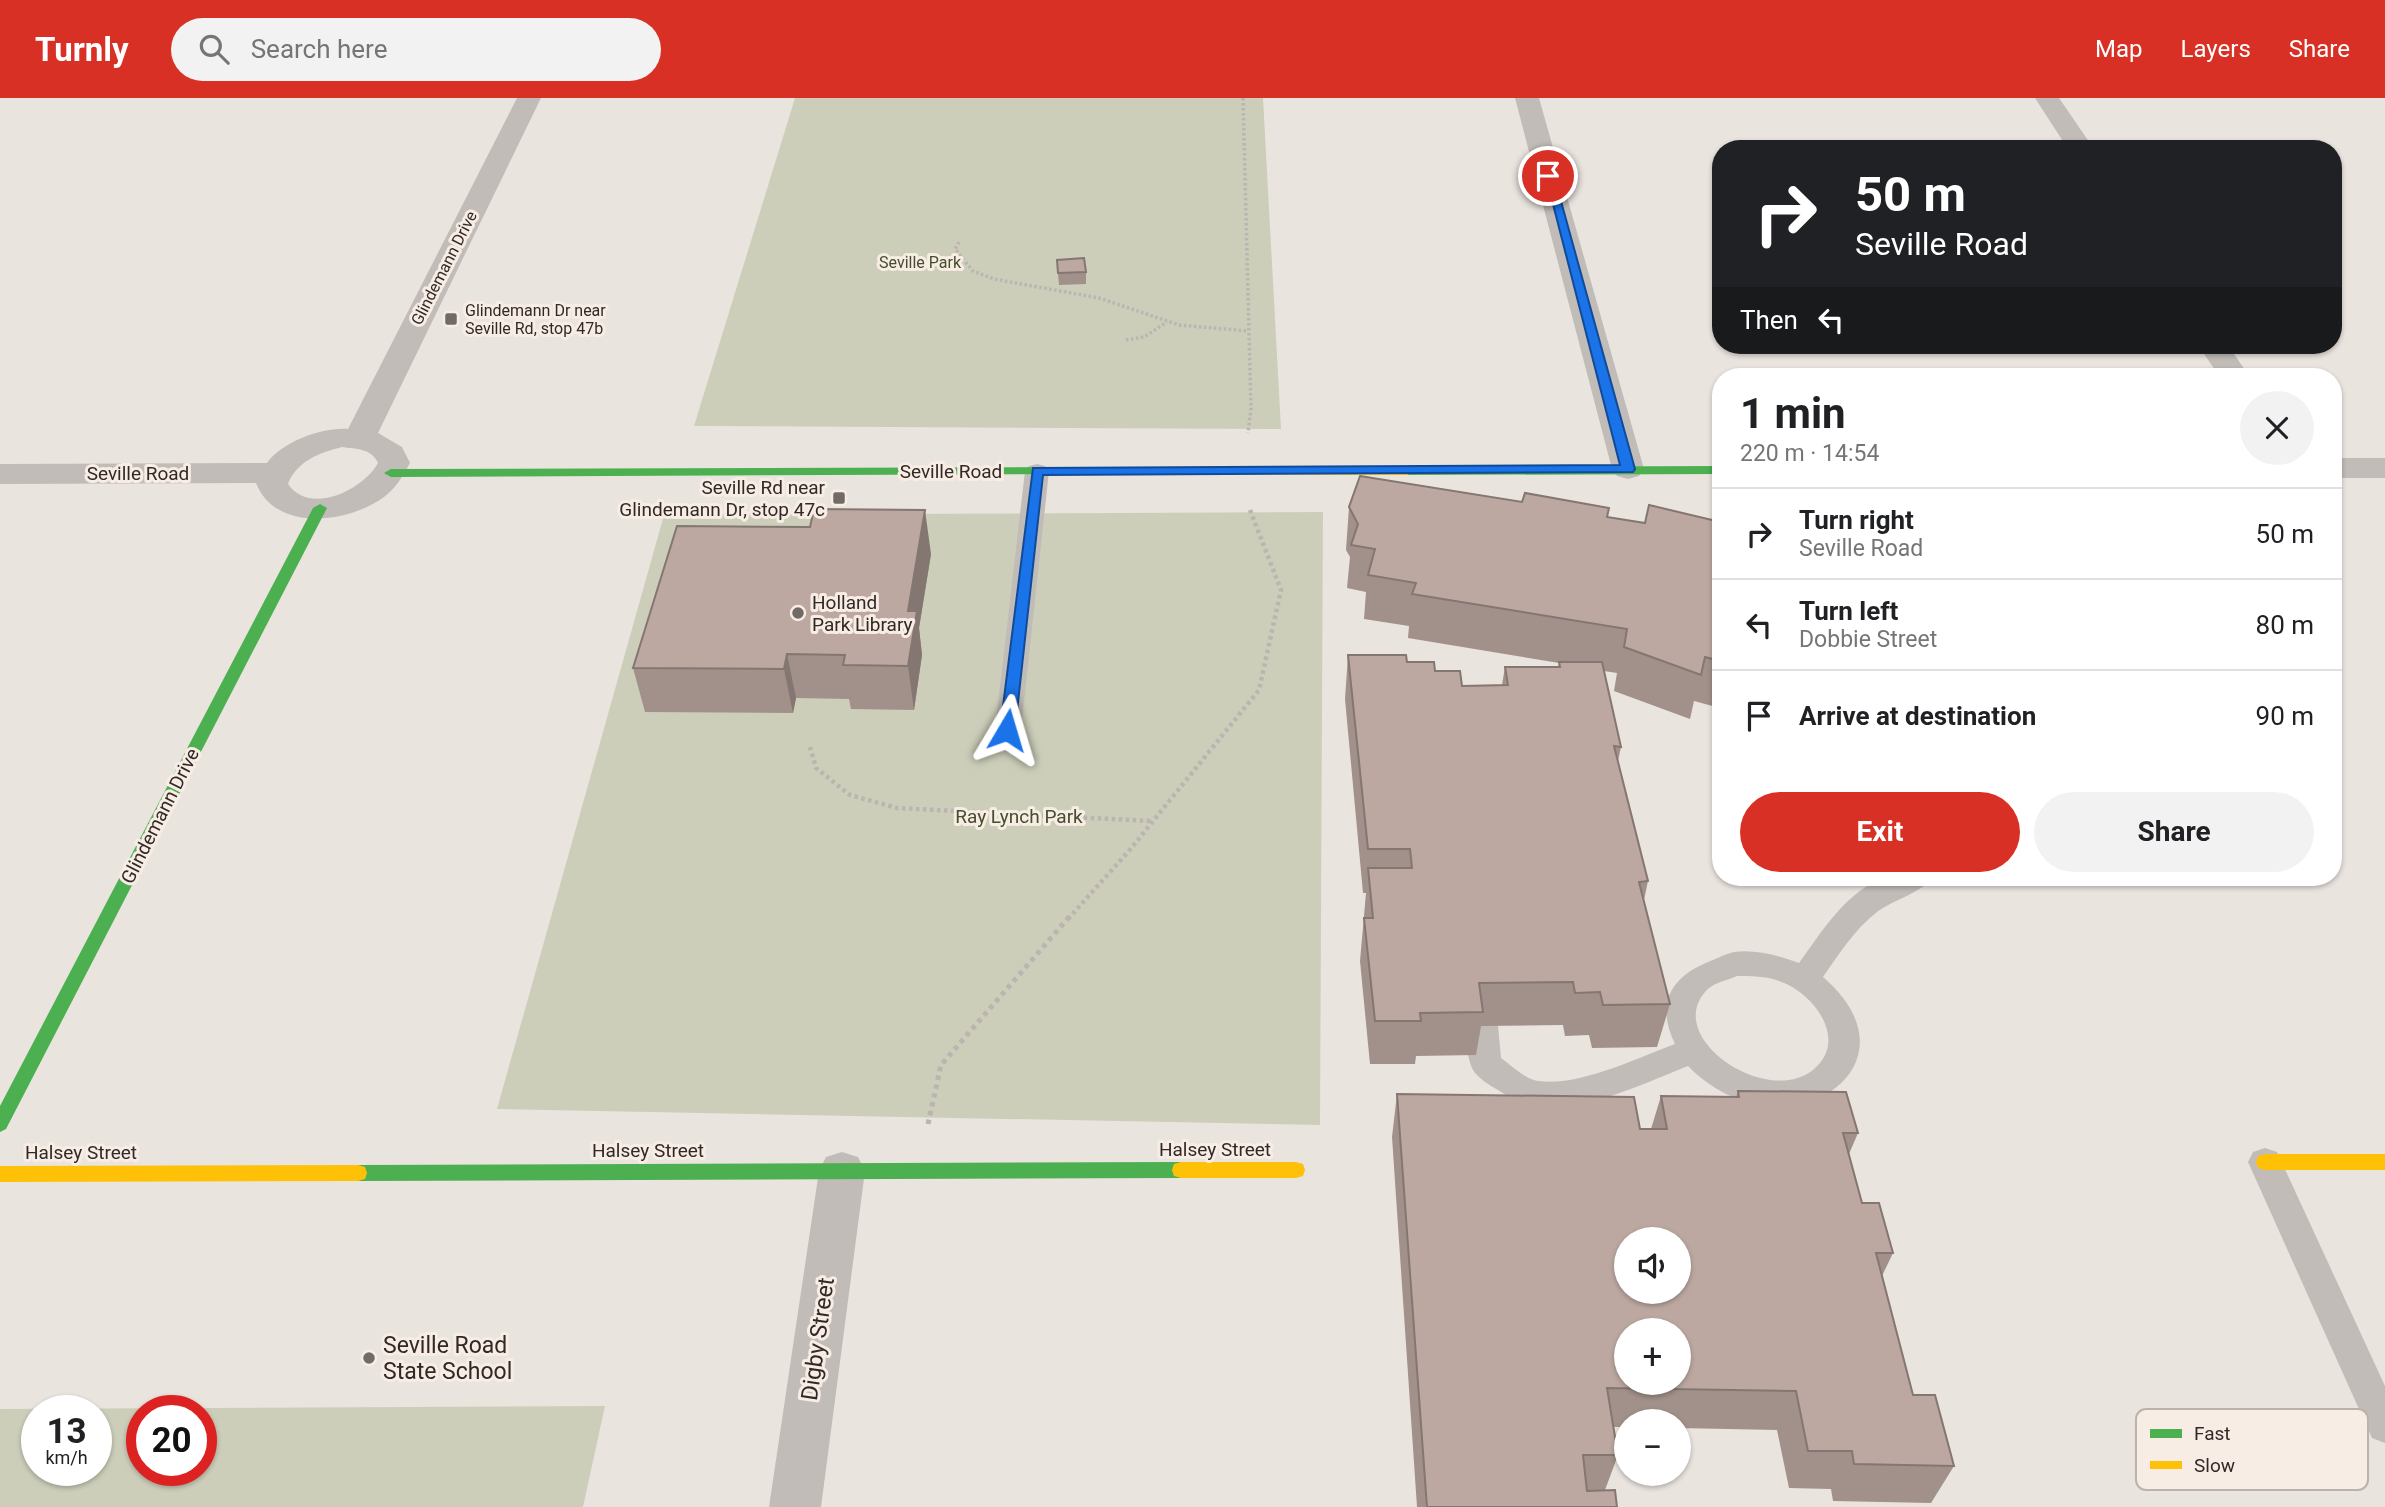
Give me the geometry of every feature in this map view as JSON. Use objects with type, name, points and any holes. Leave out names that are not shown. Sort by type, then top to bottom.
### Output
[{"type":"street","name":"Glindemann Drive","points":[[359,439],[528,98]]},
{"type":"street","points":[[1527,98],[1628,469]]},
{"type":"street","points":[[2047,98],[2075,140]]},
{"type":"street","points":[[342,438],[359,439],[384,446],[391,454],[394,463],[384,482],[356,500],[320,508],[286,502],[276,494],[272,484],[275,473],[288,458],[309,447],[342,438]]},
{"type":"street","points":[[2342,468],[2385,468]]},
{"type":"street","name":"Seville Road","points":[[391,472],[1712,470]]},
{"type":"street","name":"Seville Road","points":[[0,474],[275,473]]},
{"type":"street","name":"Glindemann Drive","points":[[0,1124],[320,508]]},
{"type":"street","points":[[2264,1162],[2385,1162]]},
{"type":"street","name":"Halsey Street","points":[[0,1174],[1296,1170]]},
{"type":"street","name":"Digby Street","points":[[795,1507],[842,1171]]},
{"type":"lane","points":[[1007,730],[1037,471]]},
{"type":"lane","points":[[1804,980],[1852,914],[1893,886]]},
{"type":"lane","points":[[1734,964],[1759,964],[1785,970],[1804,980],[1829,1000],[1842,1022],[1846,1045],[1840,1066],[1825,1082],[1800,1092],[1773,1094],[1742,1088],[1716,1075],[1692,1052],[1683,1037],[1679,1017],[1682,997],[1693,981],[1711,969],[1734,964]]},
{"type":"lane","points":[[1482,1026],[1486,1064],[1508,1082],[1537,1094],[1577,1090],[1692,1052]]},
{"type":"lane","points":[[2264,1162],[2385,1426]]},
{"type":"path","points":[[917,1171],[941,1065],[978,1019],[1128,852],[1259,690],[1281,590],[1244,493],[1241,471],[1251,409],[1243,98]]},
{"type":"path","points":[[959,242],[954,249],[962,260],[973,271],[994,279],[1098,298],[1167,322],[1248,331]]},
{"type":"path","points":[[1126,340],[1144,337],[1167,322]]},
{"type":"path","points":[[810,747],[816,768],[834,783],[850,794],[897,808],[1151,821]]},
{"type":"green space","name":"Seville Park","points":[[795,98],[1263,98],[1281,429],[694,426]]},
{"type":"green space","name":"Ray Lynch Park","points":[[1323,512],[1320,1125],[497,1109],[664,515]]},
{"type":"green space","points":[[605,1406],[583,1507],[0,1507],[0,1409],[21,1409],[21,1486],[112,1486],[112,1408],[126,1408],[126,1486],[217,1486],[217,1408]]},
{"type":"building","points":[[1084,258],[1086,272],[1058,273],[1057,260]]},
{"type":"building","points":[[1360,476],[1522,502],[1525,493],[1609,508],[1607,517],[1645,523],[1649,505],[1712,520],[1712,659],[1705,657],[1701,675],[1624,647],[1627,629],[1412,594],[1416,583],[1368,575],[1375,549],[1351,545],[1358,524],[1349,507]]},
{"type":"building","name":"Holland Park Library","points":[[814,509],[925,510],[908,611],[917,611],[908,666],[843,665],[845,655],[787,654],[784,669],[633,668],[677,526],[810,527]]},
{"type":"building","points":[[1348,655],[1406,655],[1407,662],[1434,662],[1435,671],[1460,671],[1462,686],[1508,685],[1505,667],[1560,667],[1559,662],[1602,662],[1621,747],[1614,746],[1648,881],[1639,882],[1670,1004],[1603,1005],[1600,992],[1575,993],[1573,982],[1479,983],[1483,1012],[1420,1013],[1421,1021],[1375,1021],[1364,918],[1373,918],[1368,868],[1412,868],[1410,849],[1368,849]]},
{"type":"building","points":[[1738,1091],[1846,1092],[1858,1133],[1843,1133],[1862,1203],[1879,1203],[1893,1253],[1876,1253],[1913,1395],[1935,1395],[1954,1466],[1854,1464],[1852,1451],[1808,1451],[1796,1391],[1691,1389],[1691,1318],[1614,1318],[1614,1388],[1607,1388],[1614,1431],[1614,1455],[1583,1455],[1587,1491],[1615,1490],[1617,1507],[1427,1507],[1397,1094],[1634,1097],[1640,1129],[1667,1129],[1661,1096],[1739,1097]]},
{"type":"traffic: fast","points":[[1407,471],[1712,470]]},
{"type":"traffic: fast","points":[[391,473],[1066,471]]},
{"type":"traffic: fast","points":[[0,1124],[320,508]]},
{"type":"traffic: fast","points":[[358,1173],[1181,1170]]},
{"type":"traffic: slow","points":[[1066,471],[1407,471]]},
{"type":"traffic: slow","points":[[2265,1162],[2385,1162]]},
{"type":"traffic: slow","points":[[1181,1170],[1296,1170]]},
{"type":"traffic: slow","points":[[0,1174],[358,1173]]},
{"type":"place","name":"Glindemann Dr near Seville Rd, stop 47b","points":[[451,319]]},
{"type":"place","name":"Seville Rd near Glindemann Dr, stop 47c","points":[[839,498]]},
{"type":"place","name":"Holland Park Library","points":[[798,613]]},
{"type":"place","name":"Seville Road State School","points":[[369,1358]]},
{"type":"route","points":[[1007,730],[1037,471],[1628,469],[1548,176]]}]
